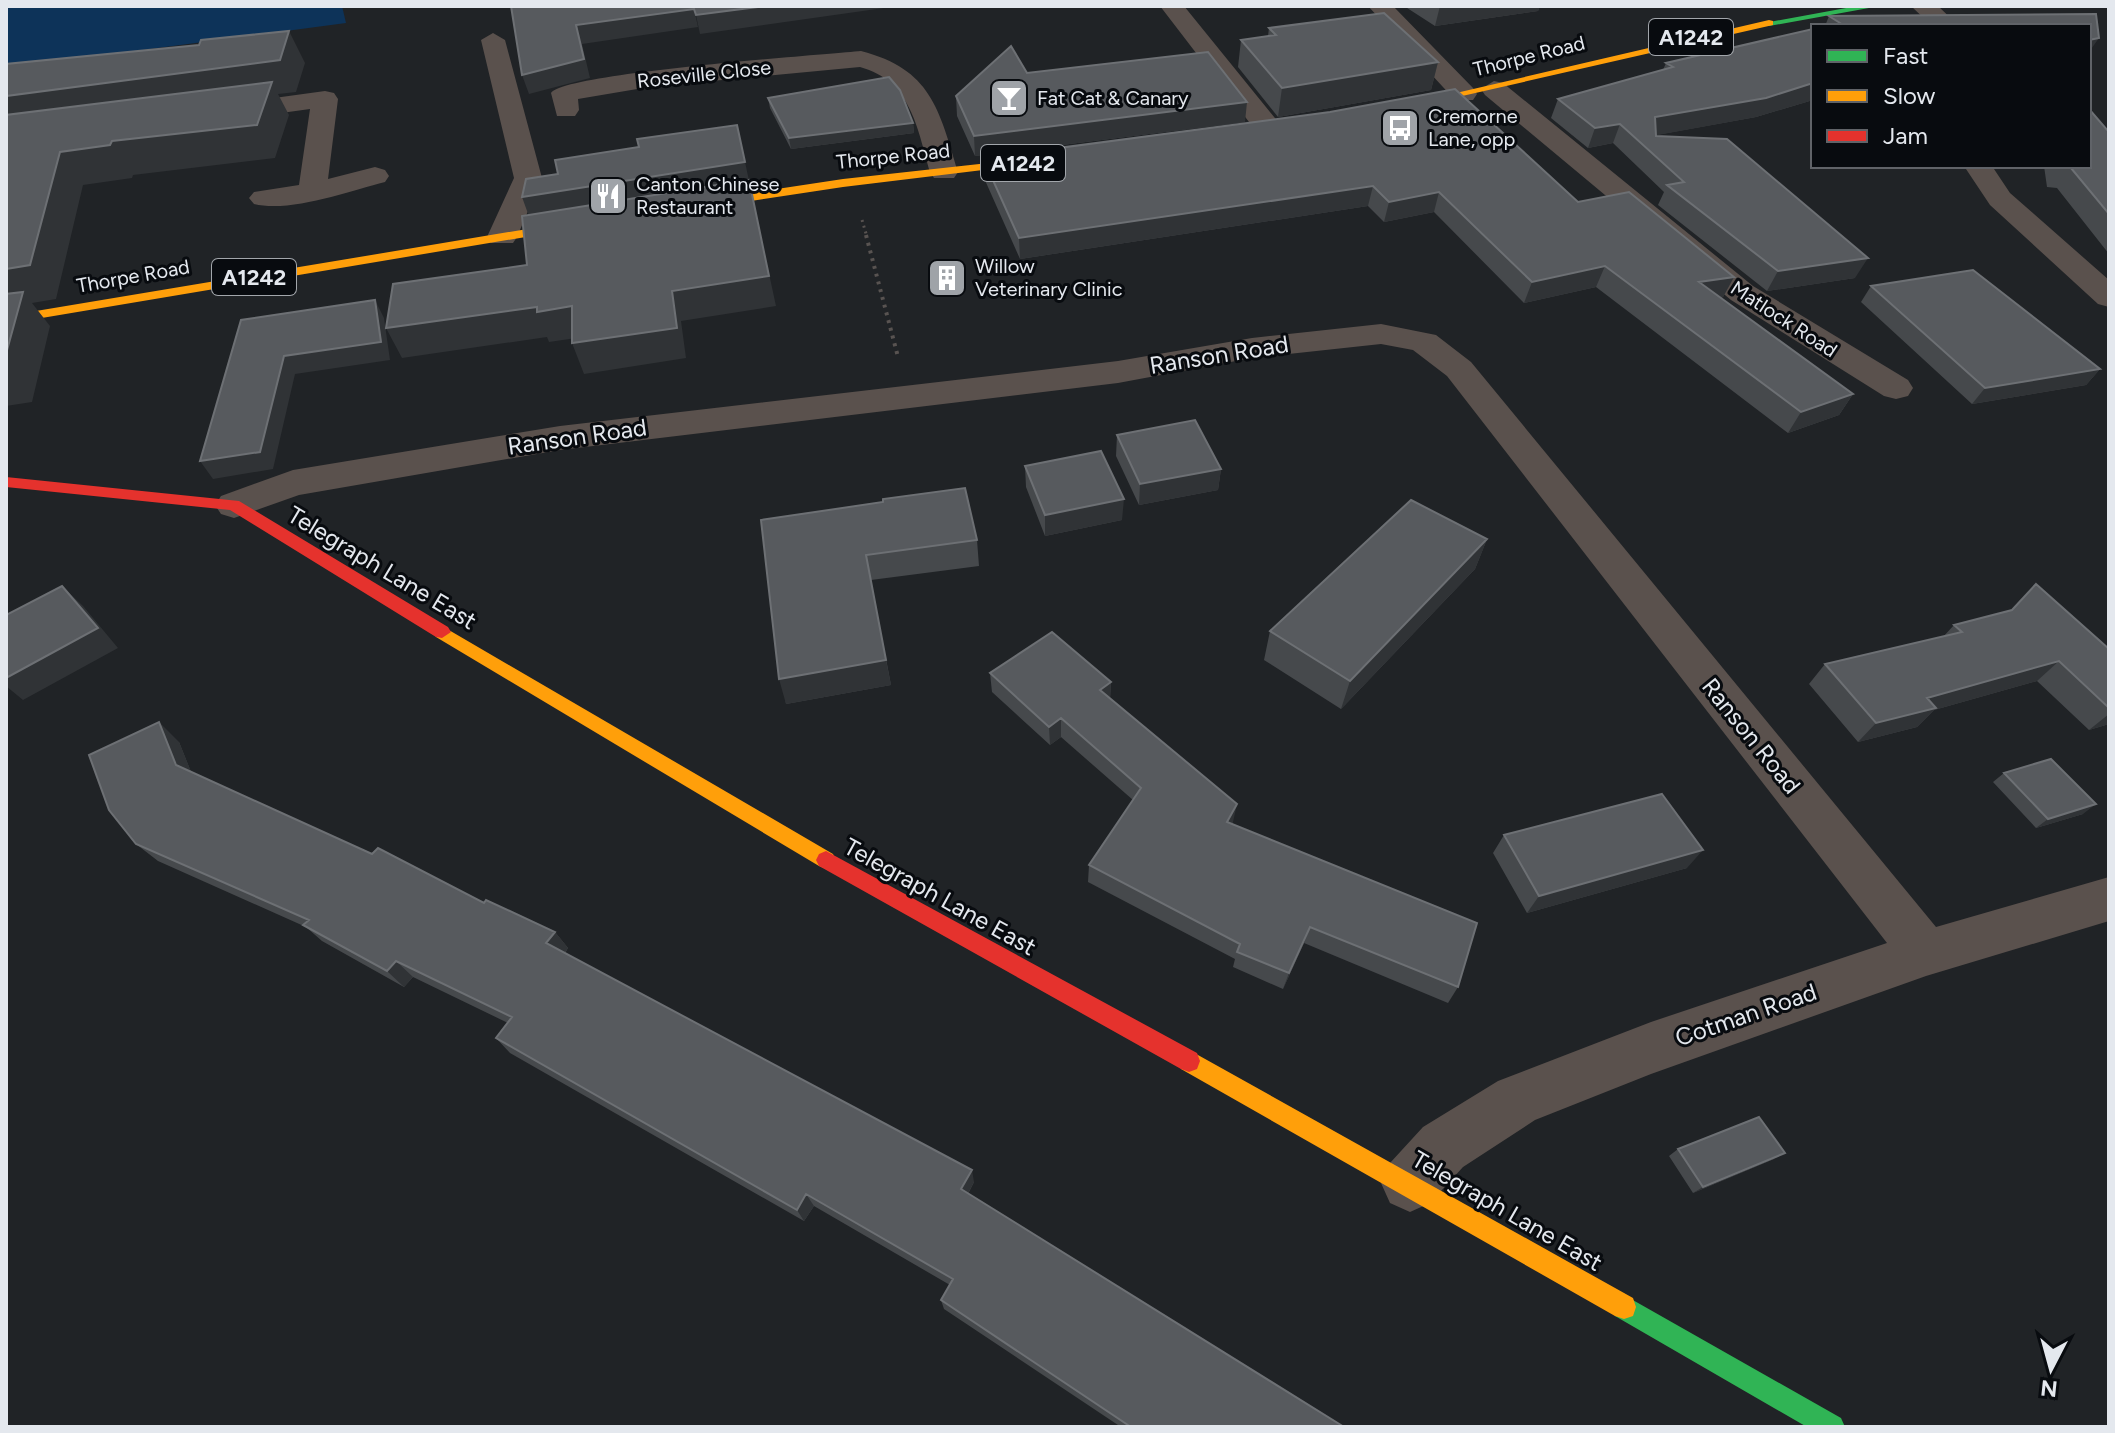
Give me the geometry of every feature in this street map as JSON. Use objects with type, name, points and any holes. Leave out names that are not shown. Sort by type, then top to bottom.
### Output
[{"type":"main road","name":"Thorpe Road","points":[[1382,110],[1479,92],[1728,28],[1875,6]]},
{"type":"main road","points":[[1243,133],[1276,128]]},
{"type":"main road","name":"Thorpe Road","points":[[671,210],[843,183],[1070,157]]},
{"type":"main road","name":"Thorpe Road","points":[[6,320],[595,222]]},
{"type":"main road","name":"Telegraph Lane East","points":[[6,482],[234,505],[290,542],[829,862],[1410,1183],[1832,1427]]},
{"type":"street","points":[[1172,6],[1276,128]]},
{"type":"street","name":"Matlock Road","points":[[1380,6],[1479,92],[1742,293],[1896,388]]},
{"type":"street","points":[[1923,6],[1945,24]]},
{"type":"street","points":[[861,59],[871,34]]},
{"type":"street","points":[[493,40],[528,178],[502,237]]},
{"type":"street","name":"Roseville Close","points":[[566,110],[564,93],[649,79],[861,59],[888,64],[911,81],[944,172]]},
{"type":"street","points":[[312,192],[325,99],[341,74]]},
{"type":"street","points":[[200,117],[325,99]]},
{"type":"street","points":[[1979,168],[2000,199],[2109,297]]},
{"type":"street","points":[[264,198],[312,192],[375,176]]},
{"type":"street","name":"Ranson Road","points":[[234,505],[293,483],[560,438],[1118,372],[1252,348],[1381,334],[1424,342],[1459,369],[1926,953]]},
{"type":"street","name":"Cotman Road","points":[[1410,1183],[1443,1147],[1517,1100],[1665,1043],[1926,953],[2109,899]]},
{"type":"path","points":[[859,211],[909,397]]},
{"type":"shaded area","points":[[6,6],[342,6],[346,23],[6,68]]},
{"type":"building","points":[[511,6],[765,6],[696,15],[694,9],[576,25],[584,59],[522,75]]},
{"type":"building","points":[[1384,13],[1438,62],[1282,88],[1241,40],[1276,35],[1269,28]]},
{"type":"building","points":[[2096,14],[2099,38],[2091,40],[2091,24],[1836,24],[1840,23],[1829,16]]},
{"type":"building","points":[[1811,29],[1811,84],[1766,98],[1655,117],[1656,136],[1727,139],[1868,258],[1778,271],[1667,185],[1684,182],[1620,124],[1595,128],[1558,99],[1673,67],[1666,63]]},
{"type":"building","points":[[289,31],[280,60],[6,96],[6,64],[199,45],[201,40]]},
{"type":"building","points":[[1011,46],[1027,73],[1208,52],[1247,102],[974,136],[956,96]]},
{"type":"building","points":[[889,77],[900,90],[913,123],[789,138],[768,98]]},
{"type":"building","points":[[272,82],[257,125],[112,141],[110,145],[60,152],[30,265],[6,269],[6,115]]},
{"type":"building","points":[[1455,89],[1578,202],[1629,192],[1734,277],[1699,282],[1853,394],[1801,412],[1605,266],[1532,282],[1439,192],[1389,202],[1373,186],[1019,238],[983,158],[1330,112]]},
{"type":"building","points":[[2091,111],[2109,132],[2109,214],[2071,168],[2091,168]]},
{"type":"building","points":[[737,125],[745,162],[522,197],[526,179],[558,174],[555,160],[639,147],[637,139]]},
{"type":"building","points":[[749,180],[769,276],[672,291],[677,328],[572,343],[572,306],[537,312],[537,307],[386,328],[393,284],[527,265],[522,216]]},
{"type":"building","points":[[1973,270],[2100,369],[1985,388],[1871,286]]},
{"type":"building","points":[[23,292],[6,354],[6,294]]},
{"type":"building","points":[[375,300],[381,342],[284,356],[260,452],[200,461],[241,320]]},
{"type":"building","points":[[1195,420],[1221,469],[1140,484],[1117,435]]},
{"type":"building","points":[[1101,451],[1124,499],[1045,515],[1025,466]]},
{"type":"building","points":[[965,488],[977,540],[866,555],[886,660],[779,679],[761,520]]},
{"type":"building","points":[[1411,500],[1487,539],[1350,681],[1270,631]]},
{"type":"building","points":[[2036,584],[2109,649],[2109,708],[2059,661],[1927,698],[1936,708],[1876,723],[1825,664],[1962,632],[1954,625],[2012,610]]},
{"type":"building","points":[[62,586],[98,628],[6,678],[6,615]]},
{"type":"building","points":[[1052,632],[1111,682],[1100,690],[1237,804],[1227,822],[1477,923],[1458,987],[1310,927],[1289,973],[1237,952],[1240,944],[1089,865],[1141,788],[1061,718],[1049,727],[990,673]]},
{"type":"building","points":[[159,722],[176,765],[372,854],[378,848],[484,903],[486,900],[555,932],[546,943],[972,1170],[961,1189],[1344,1427],[1131,1427],[941,1300],[953,1279],[806,1194],[797,1210],[496,1038],[512,1017],[396,961],[387,971],[303,925],[309,920],[136,844],[109,810],[89,755]]},
{"type":"building","points":[[2051,759],[2096,804],[2048,819],[2004,773]]},
{"type":"building","points":[[1662,794],[1703,850],[1539,896],[1504,835]]},
{"type":"building","points":[[1759,1117],[1785,1153],[1703,1187],[1678,1149]]},
{"type":"traffic: fast","points":[[1769,23],[1875,6]]},
{"type":"traffic: fast","points":[[1624,1307],[1832,1427]]},
{"type":"traffic: slow","points":[[1405,106],[1769,23]]},
{"type":"traffic: slow","points":[[692,206],[843,183],[1044,160]]},
{"type":"traffic: slow","points":[[6,320],[581,224]]},
{"type":"traffic: slow","points":[[442,632],[826,860]]},
{"type":"traffic: slow","points":[[1189,1061],[1624,1307]]},
{"type":"traffic: jam","points":[[6,482],[234,505],[442,632]]},
{"type":"traffic: jam","points":[[826,860],[1189,1061]]},
{"type":"place","name":"Fat Cat & Canary","points":[[1009,98]]},
{"type":"place","name":"Cremorne Lane, opp","points":[[1400,128]]},
{"type":"place","name":"Canton Chinese Restaurant","points":[[608,196]]},
{"type":"place","name":"Willow Veterinary Clinic","points":[[947,278]]}]
